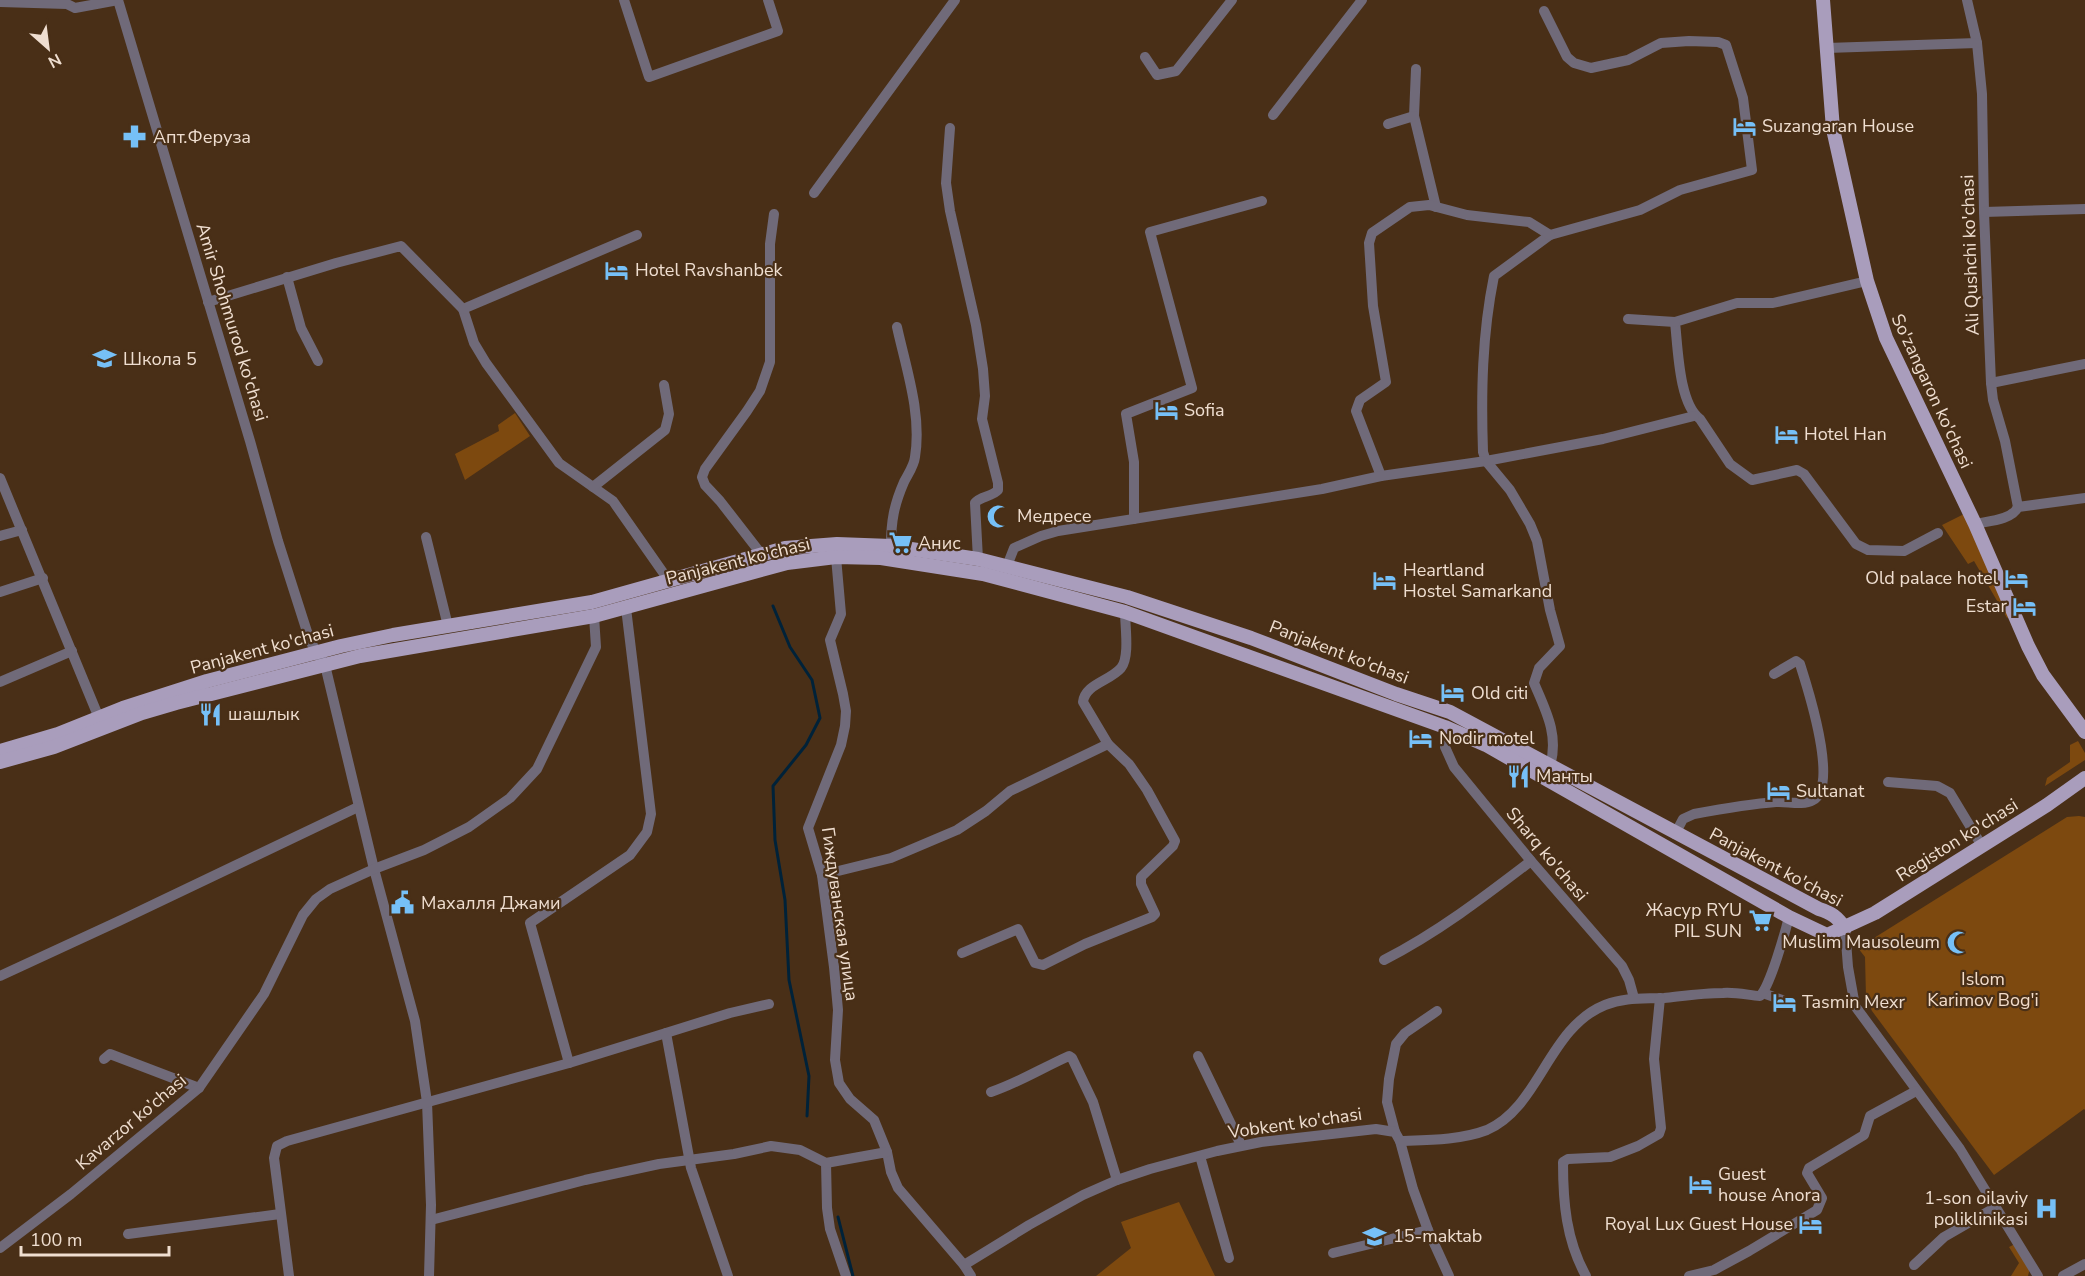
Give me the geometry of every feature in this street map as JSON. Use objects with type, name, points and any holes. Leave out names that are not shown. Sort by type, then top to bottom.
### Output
[{"type":"main road","name":"So'zangaron ko'chasi","points":[[1823,0],[1833,129],[1867,281],[1886,338],[1975,524],[2028,646],[2043,675],[2085,732]]},
{"type":"main road","name":"Panjakent ko'chasi","points":[[0,751],[58,734],[123,708],[207,681],[393,635],[591,602],[785,548],[810,545],[891,546],[978,559],[1127,597],[1251,638],[1396,694],[1450,712],[1675,834],[1818,909],[1831,913],[1838,917],[1845,928],[1827,935],[1789,917],[1486,745],[1444,727],[1125,612],[983,574],[881,558],[836,557],[787,563],[594,616],[396,649],[325,665],[168,705],[54,747],[0,762]]},
{"type":"main road","name":"Registon ko'chasi","points":[[1845,928],[1875,913],[2047,805],[2085,778]]},
{"type":"street","points":[[0,2],[67,4],[75,8],[118,0]]},
{"type":"street","name":"Amir Shohmurod ko'chasi","points":[[118,0],[278,541],[310,641],[325,665]]},
{"type":"street","points":[[624,0],[649,77],[778,31],[768,0]]},
{"type":"street","points":[[814,193],[955,0]]},
{"type":"street","points":[[1145,57],[1157,75],[1176,71],[1232,0]]},
{"type":"street","points":[[1273,115],[1362,0]]},
{"type":"street","name":"Ali Qushchi ko'chasi","points":[[1967,0],[1977,43],[1982,94],[1991,383],[1993,400],[2008,452],[2018,507]]},
{"type":"street","points":[[1544,11],[1567,57],[1574,63],[1591,68],[1628,60],[1661,43],[1689,41],[1718,42],[1726,45],[1743,98],[1752,170],[1680,190],[1640,210],[1550,235],[1494,276],[1486,314],[1481,387],[1483,452],[1486,461],[1510,490],[1530,524],[1560,646],[1539,668],[1534,683],[1552,726],[1554,752],[1550,765]]},
{"type":"street","points":[[1827,48],[1977,43]]},
{"type":"street","points":[[1416,69],[1414,116],[1436,207]]},
{"type":"street","points":[[1388,124],[1414,116]]},
{"type":"street","points":[[950,128],[946,183],[950,211],[976,325],[985,396],[982,419],[998,483],[996,493],[979,499],[975,503],[978,559]]},
{"type":"street","points":[[1134,519],[1134,462],[1126,414],[1192,388],[1150,232],[1262,201]]},
{"type":"street","points":[[1381,476],[1356,411],[1360,400],[1386,382],[1372,306],[1369,243],[1372,232],[1410,207],[1429,205],[1467,214],[1529,222],[1550,235]]},
{"type":"street","points":[[1984,212],[2085,209]]},
{"type":"street","points":[[762,555],[727,509],[705,485],[702,477],[705,469],[760,390],[770,362],[770,244],[774,214]]},
{"type":"street","points":[[463,309],[637,235]]},
{"type":"street","points":[[208,302],[287,277],[401,246],[463,309],[474,343],[559,463],[613,501],[669,581]]},
{"type":"street","points":[[287,277],[301,328],[318,361]]},
{"type":"street","points":[[1628,319],[1675,322],[1737,303],[1773,303],[1867,281]]},
{"type":"street","points":[[1675,322],[1680,366],[1688,404],[1694,416],[1700,420],[1730,464],[1752,480],[1797,470],[1804,474],[1856,544],[1862,548],[1904,550],[1938,533]]},
{"type":"street","points":[[891,546],[891,522],[898,498],[915,459],[916,438],[913,405],[897,327]]},
{"type":"street","points":[[1991,383],[2085,364]]},
{"type":"street","points":[[593,487],[665,430],[669,414],[664,385]]},
{"type":"street","points":[[1007,566],[1014,548],[1041,536],[1081,527],[1322,489],[1381,476],[1486,461],[1603,439],[1694,416]]},
{"type":"street","points":[[0,478],[99,718]]},
{"type":"street","points":[[1975,524],[2009,516],[2017,511],[2018,507],[2085,498]]},
{"type":"street","points":[[0,536],[22,530]]},
{"type":"street","points":[[426,537],[448,626]]},
{"type":"street","name":"Гиждуванская улица","points":[[836,557],[841,614],[830,640],[846,711],[845,726],[841,745],[808,828],[822,875],[835,978],[837,1010],[835,1060],[839,1083],[850,1099],[874,1120],[898,1188],[971,1276]]},
{"type":"street","points":[[0,592],[42,578]]},
{"type":"street","points":[[569,1063],[530,923],[630,855],[647,832],[651,814],[626,608]]},
{"type":"street","points":[[962,953],[1018,929],[1035,963],[1039,965],[1155,914],[1141,884],[1141,877],[1173,846],[1174,841],[1148,790],[1129,764],[1108,744],[1083,702],[1087,692],[1120,669],[1125,661],[1125,612]]},
{"type":"street","name":"Kavarzor ko’chasi","points":[[0,1248],[71,1194],[199,1088],[264,994],[303,915],[316,898],[374,869],[424,850],[469,826],[510,798],[537,769],[596,647],[594,616]]},
{"type":"street","points":[[0,682],[72,651]]},
{"type":"street","points":[[1675,834],[1683,819],[1694,814],[1777,802],[1803,802],[1813,800],[1819,795],[1823,768],[1819,731],[1800,664],[1796,661],[1790,663],[1774,674]]},
{"type":"street","points":[[325,665],[358,807],[415,1021],[427,1102],[429,1276]]},
{"type":"street","name":"Sharq ko'chasi","points":[[1444,727],[1445,747],[1454,767],[1531,861],[1622,966],[1634,998]]},
{"type":"street","points":[[822,875],[891,858],[957,830],[986,811],[1010,791],[1108,744]]},
{"type":"street","points":[[1888,782],[1937,786],[1950,794],[1982,846]]},
{"type":"street","points":[[0,976],[358,807]]},
{"type":"street","points":[[1384,960],[1457,917],[1531,861]]},
{"type":"street","points":[[1782,1000],[1763,993],[1789,917]]},
{"type":"street","points":[[1845,928],[1848,967],[1855,1006],[1960,1149],[2038,1276]]},
{"type":"street","name":"Vobkent ko'chasi","points":[[964,1265],[1083,1195],[1117,1180],[1241,1145],[1376,1129],[1398,1136],[1470,1135],[1488,1129],[1513,1112],[1557,1046],[1572,1029],[1604,1005],[1634,998],[1725,992],[1760,996],[1763,993]]},
{"type":"street","points":[[1586,1276],[1570,1238],[1564,1206],[1563,1162],[1568,1159],[1610,1157],[1638,1146],[1659,1134],[1661,1128],[1654,1059],[1660,998]]},
{"type":"street","points":[[289,1276],[274,1158],[277,1146],[287,1141],[569,1063],[730,1013],[770,1004]]},
{"type":"street","points":[[1437,1011],[1405,1033],[1396,1044],[1389,1079],[1388,1102],[1406,1168],[1428,1230],[1449,1276]]},
{"type":"street","points":[[666,1033],[691,1168],[728,1276]]},
{"type":"street","points":[[104,1059],[110,1054],[199,1088]]},
{"type":"street","points":[[991,1092],[1009,1086],[1061,1059],[1069,1056],[1072,1058],[1093,1102],[1117,1180]]},
{"type":"street","points":[[1198,1056],[1241,1145]]},
{"type":"street","points":[[1689,1276],[1714,1270],[1817,1210],[1822,1198],[1808,1173],[1809,1168],[1864,1135],[1870,1116],[1916,1090]]},
{"type":"street","points":[[430,1220],[585,1180],[659,1164],[734,1154],[771,1146],[800,1150],[826,1163],[887,1152]]},
{"type":"street","points":[[1200,1156],[1229,1258]]},
{"type":"street","points":[[826,1163],[830,1229],[846,1276]]},
{"type":"street","points":[[1914,1265],[1944,1237],[1996,1207]]},
{"type":"street","points":[[128,1234],[280,1214]]},
{"type":"street","points":[[1333,1253],[1428,1230]]},
{"type":"street","points":[[2063,1276],[2085,1264]]},
{"type":"green space","points":[[515,413],[530,436],[465,480],[455,454],[499,431],[498,425]]},
{"type":"green space","points":[[1964,514],[2014,615],[2007,618],[1974,561],[1968,564],[1942,525]]},
{"type":"green space","points":[[2078,741],[2085,753],[2085,760],[2045,786],[2047,778],[2070,762],[2070,745]]},
{"type":"green space","name":"Islom Karimov Bog'i","points":[[2067,817],[2085,817],[2085,1110],[1994,1175],[1872,1011],[1866,997],[1865,957],[1858,948]]},
{"type":"green space","points":[[1179,1202],[1215,1276],[1096,1276],[1131,1248],[1121,1222]]},
{"type":"green space","points":[[2015,1244],[2030,1268],[2028,1276],[2011,1276],[2019,1263],[2009,1247]]},
{"type":"waterway","points":[[773,606],[790,647],[812,680],[820,718],[806,745],[773,786],[775,840],[785,900],[789,980],[809,1076],[807,1116]]},
{"type":"waterway","points":[[838,1217],[853,1276]]},
{"type":"place","name":"Suzangaran House","points":[[1744,126]]},
{"type":"place","name":"Апт.Феруза","points":[[135,137]]},
{"type":"place","name":"Hotel Ravshanbek","points":[[617,270]]},
{"type":"place","name":"Школа 5","points":[[105,359]]},
{"type":"place","name":"Sofia","points":[[1166,410]]},
{"type":"place","name":"Hotel Han","points":[[1786,434]]},
{"type":"place","name":"Медресе","points":[[999,516]]},
{"type":"place","name":"Анис","points":[[900,543]]},
{"type":"place","name":"Old palace hotel","points":[[2016,578]]},
{"type":"place","name":"Heartland Hostel Samarkand","points":[[1385,580]]},
{"type":"place","name":"Estar","points":[[2025,606]]},
{"type":"place","name":"Old citi","points":[[1453,693]]},
{"type":"place","name":"шашлык","points":[[210,714]]},
{"type":"place","name":"Nodir motel","points":[[1421,738]]},
{"type":"place","name":"Манты","points":[[1518,776]]},
{"type":"place","name":"Sultanat","points":[[1778,791]]},
{"type":"place","name":"Махалля Джами","points":[[403,903]]},
{"type":"place","name":"Жасур RYU PIL SUN","points":[[1760,920]]},
{"type":"place","name":"Muslim Mausoleum","points":[[1958,942]]},
{"type":"place","name":"Tasmin Mexr","points":[[1784,1002]]},
{"type":"place","name":"Guest house Anora","points":[[1700,1184]]},
{"type":"place","name":"1-son oilaviy poliklinikasi","points":[[2046,1208]]},
{"type":"place","name":"Royal Lux Guest House","points":[[1811,1224]]},
{"type":"place","name":"15-maktab","points":[[1375,1236]]}]
